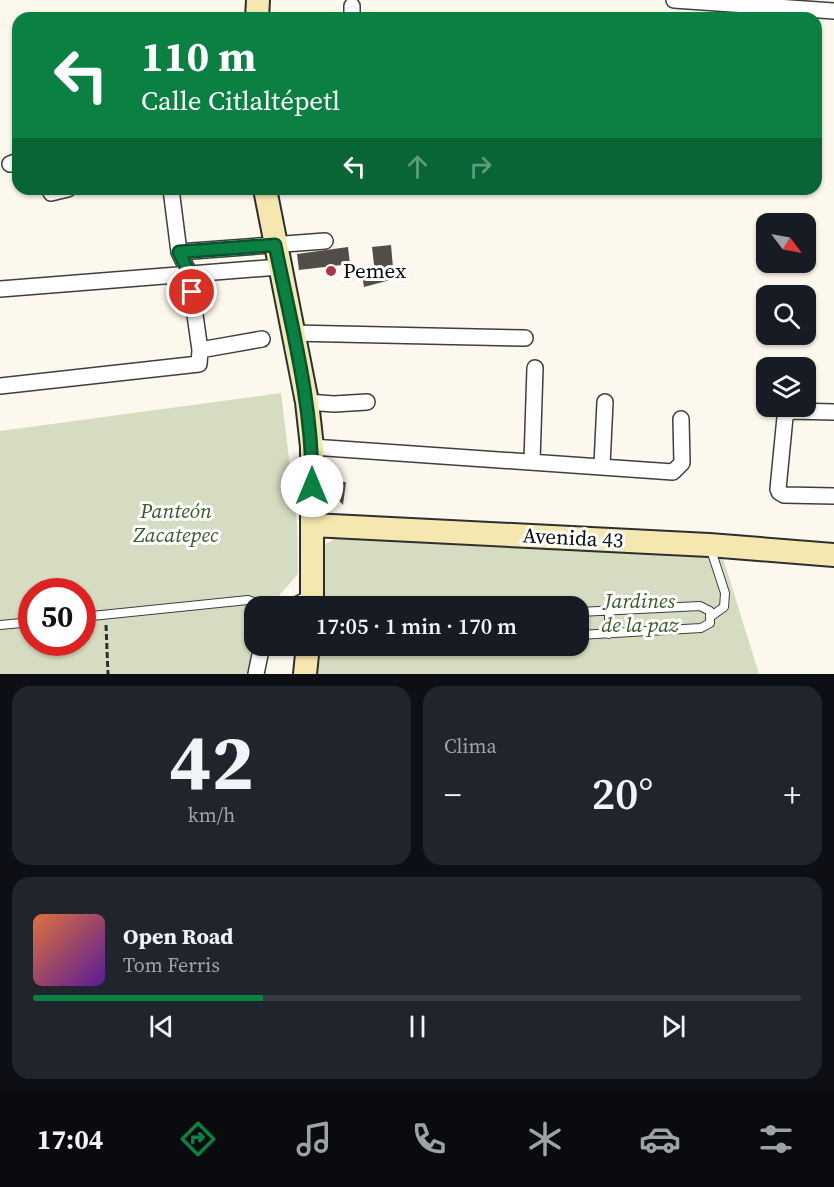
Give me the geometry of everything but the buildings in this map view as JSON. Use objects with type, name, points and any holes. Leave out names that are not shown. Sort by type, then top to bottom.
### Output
[{"type":"street","points":[[674,0],[834,11]]},
{"type":"street","points":[[0,386],[200,364],[189,273],[179,252],[172,195]]},
{"type":"street","points":[[266,195],[307,402],[312,447],[312,525],[307,596]]},
{"type":"street","points":[[0,289],[189,273],[277,256],[325,241]]},
{"type":"street","points":[[179,252],[277,256]]},
{"type":"street","points":[[292,333],[525,338]]},
{"type":"street","points":[[200,350],[262,339]]},
{"type":"street","points":[[532,461],[535,368]]},
{"type":"street","points":[[307,402],[334,404],[367,402]]},
{"type":"street","points":[[602,465],[605,402]]},
{"type":"street","points":[[834,412],[790,411],[785,417],[778,489],[784,495],[834,496]]},
{"type":"street","points":[[312,447],[602,465],[674,472],[682,464],[681,419]]},
{"type":"street","name":"Avenida 43","points":[[312,525],[709,545],[834,555]]},
{"type":"street","points":[[256,674],[260,656]]},
{"type":"street","points":[[305,674],[307,656]]},
{"type":"lane","points":[[709,545],[725,593],[724,607],[710,617]]},
{"type":"lane","points":[[96,615],[244,600]]},
{"type":"lane","points":[[589,611],[700,606],[710,611],[710,623],[701,628],[589,634]]},
{"type":"lane","points":[[609,610],[609,633]]},
{"type":"lane","points":[[0,625],[18,623]]},
{"type":"path","points":[[106,614],[108,674]]},
{"type":"green space","name":"Panteón Zacatepec","points":[[281,393],[297,522],[298,574],[279,596],[244,596],[244,656],[251,656],[249,674],[0,674],[0,431]]},
{"type":"green space","name":"Jardines de la paz","points":[[340,536],[560,550],[722,555],[759,674],[318,674],[320,656],[589,656],[589,596],[324,596],[324,545]]},
{"type":"place","name":"Pemex","points":[[331,271]]},
{"type":"route","points":[[192,292],[189,273],[179,252],[275,245],[307,402],[312,447],[312,486]]}]
